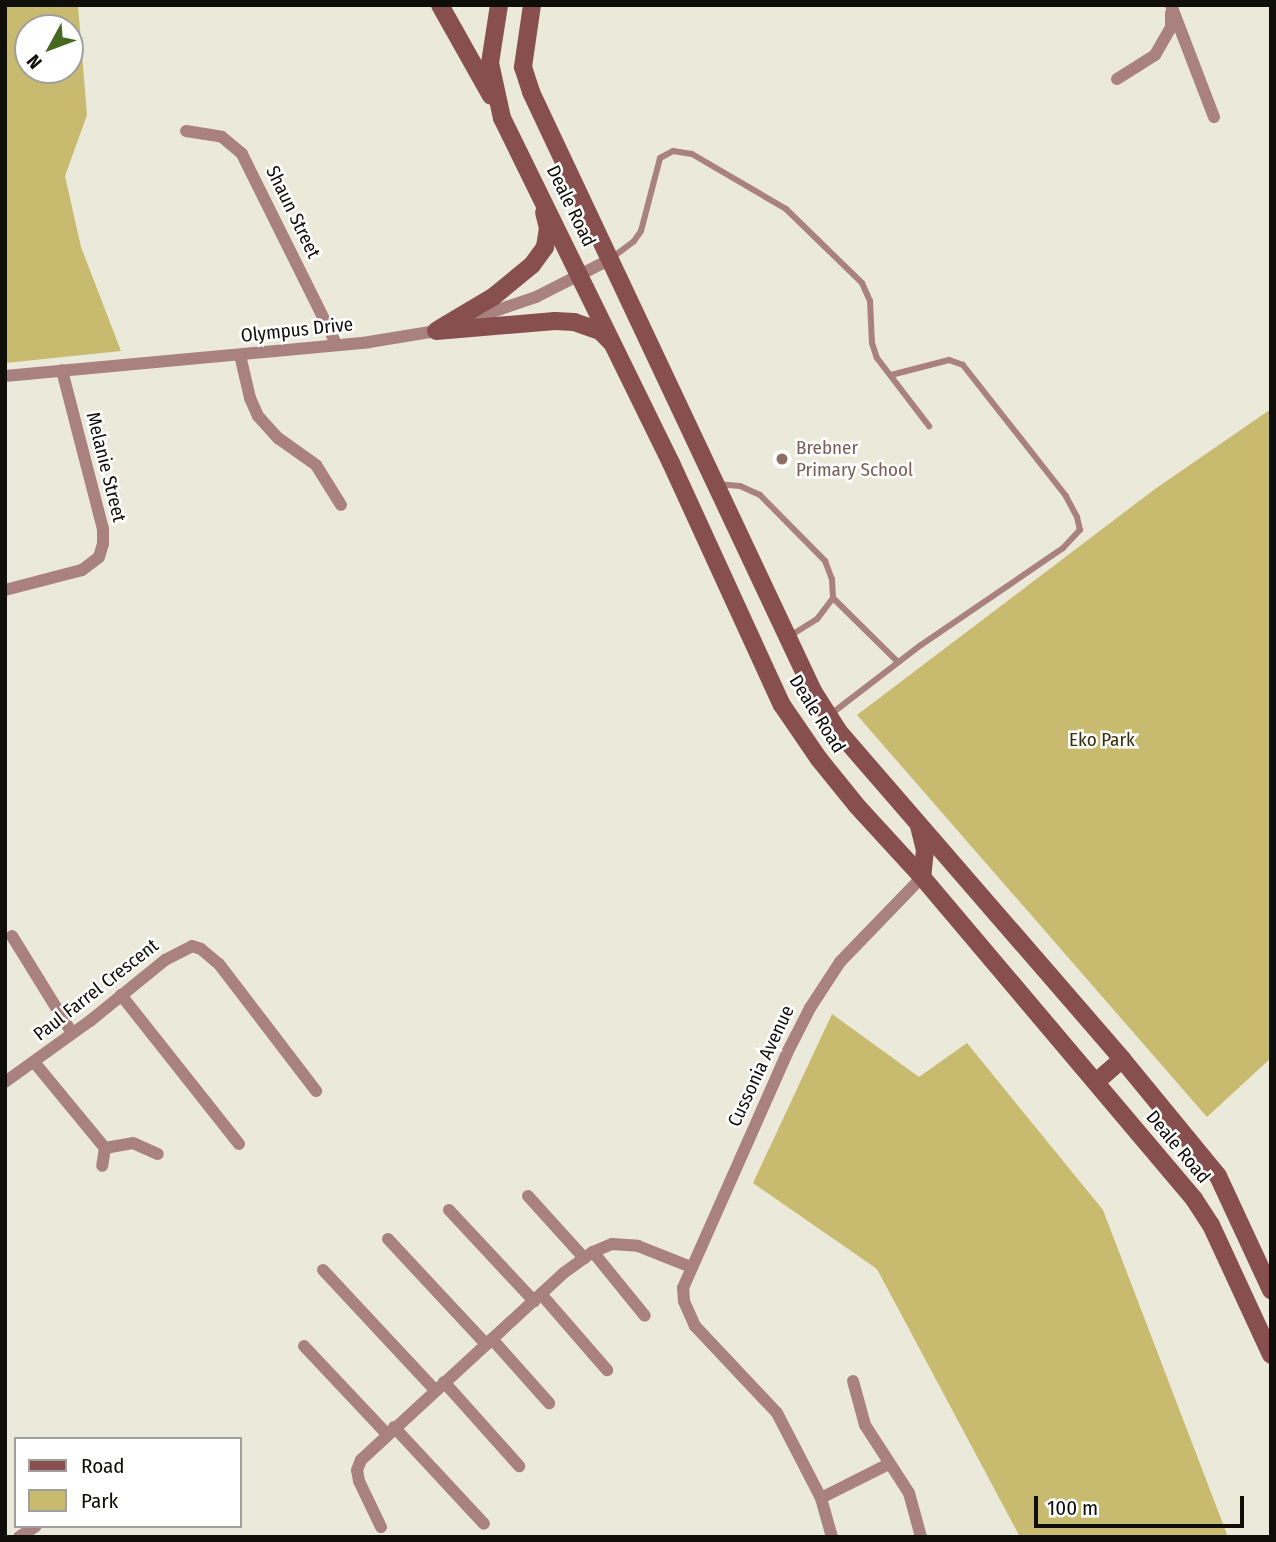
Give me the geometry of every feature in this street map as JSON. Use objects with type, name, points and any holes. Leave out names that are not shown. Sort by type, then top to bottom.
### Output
[{"type":"street","points":[[440,5],[502,118]]},
{"type":"street","name":"Deale Road","points":[[499,5],[490,63],[502,118],[635,388],[782,705],[800,734],[857,806],[922,877],[1194,1199],[1211,1225],[1271,1355]]},
{"type":"street","name":"Deale Road","points":[[533,5],[523,67],[531,92],[787,638],[828,717],[1122,1059],[1218,1176],[1271,1290]]},
{"type":"street","points":[[1117,79],[1156,55],[1171,27],[1171,5]]},
{"type":"street","points":[[1171,5],[1214,117]]},
{"type":"street","name":"Shaun Street","points":[[186,131],[222,136],[242,154],[337,345]]},
{"type":"street","points":[[436,331],[493,297],[532,265],[545,247],[548,228],[540,191]]},
{"type":"street","name":"Olympus Drive","points":[[5,376],[337,345],[436,331],[536,297],[611,259]]},
{"type":"street","points":[[436,331],[555,321],[589,326],[600,331],[612,343],[635,388]]},
{"type":"street","points":[[240,355],[250,398],[258,416],[278,438],[316,465],[341,505]]},
{"type":"street","name":"Melanie Street","points":[[5,590],[82,570],[99,557],[103,544],[103,529],[62,370]]},
{"type":"street","points":[[719,569],[747,552]]},
{"type":"street","points":[[917,822],[925,850],[922,877]]},
{"type":"street","points":[[922,877],[945,865],[964,875]]},
{"type":"street","name":"Cussonia Avenue","points":[[821,1498],[776,1413],[695,1326],[684,1301],[683,1288],[810,1008],[840,962],[922,877]]},
{"type":"street","points":[[12,936],[72,1033]]},
{"type":"street","name":"Paul Farrel Crescent","points":[[5,1082],[181,950],[192,946],[201,949],[219,964],[316,1091]]},
{"type":"street","points":[[121,995],[239,1144]]},
{"type":"street","points":[[1096,1082],[1122,1059]]},
{"type":"street","points":[[34,1062],[105,1148],[102,1166]]},
{"type":"street","points":[[105,1148],[133,1143],[158,1154]]},
{"type":"street","points":[[528,1196],[645,1316]]},
{"type":"street","points":[[449,1210],[607,1370]]},
{"type":"street","points":[[388,1238],[549,1403]]},
{"type":"street","points":[[381,1527],[359,1481],[357,1470],[360,1460],[537,1297],[588,1255],[612,1244],[624,1244],[691,1267]]},
{"type":"street","points":[[323,1270],[519,1466]]},
{"type":"street","points":[[304,1346],[484,1524]]},
{"type":"street","points":[[853,1381],[865,1425],[912,1500],[921,1537]]},
{"type":"street","points":[[832,1537],[821,1498],[889,1464]]},
{"type":"lane","points":[[611,259],[634,242],[640,231],[660,158],[673,151],[692,154],[786,209],[862,283],[870,301],[872,343],[877,358],[929,426]]},
{"type":"lane","points":[[828,717],[898,662],[1063,548],[1078,534],[1080,524],[1066,496],[963,365],[949,360],[891,374]]},
{"type":"lane","points":[[715,484],[747,488],[760,495],[825,561],[832,579],[833,598],[817,619],[787,638]]},
{"type":"lane","points":[[833,598],[898,662]]},
{"type":"green space","points":[[5,5],[78,5],[79,14],[14,14],[14,84],[84,84],[84,78],[87,115],[65,176],[81,247],[121,351],[5,363]]},
{"type":"green space","name":"Eko Park","points":[[1271,409],[1271,1058],[1207,1117],[857,715],[1155,489]]},
{"type":"green space","points":[[832,1014],[919,1077],[967,1043],[1103,1210],[1228,1537],[1020,1537],[877,1269],[753,1183]]},
{"type":"place","name":"Brebner Primary School","points":[[782,459]]}]
